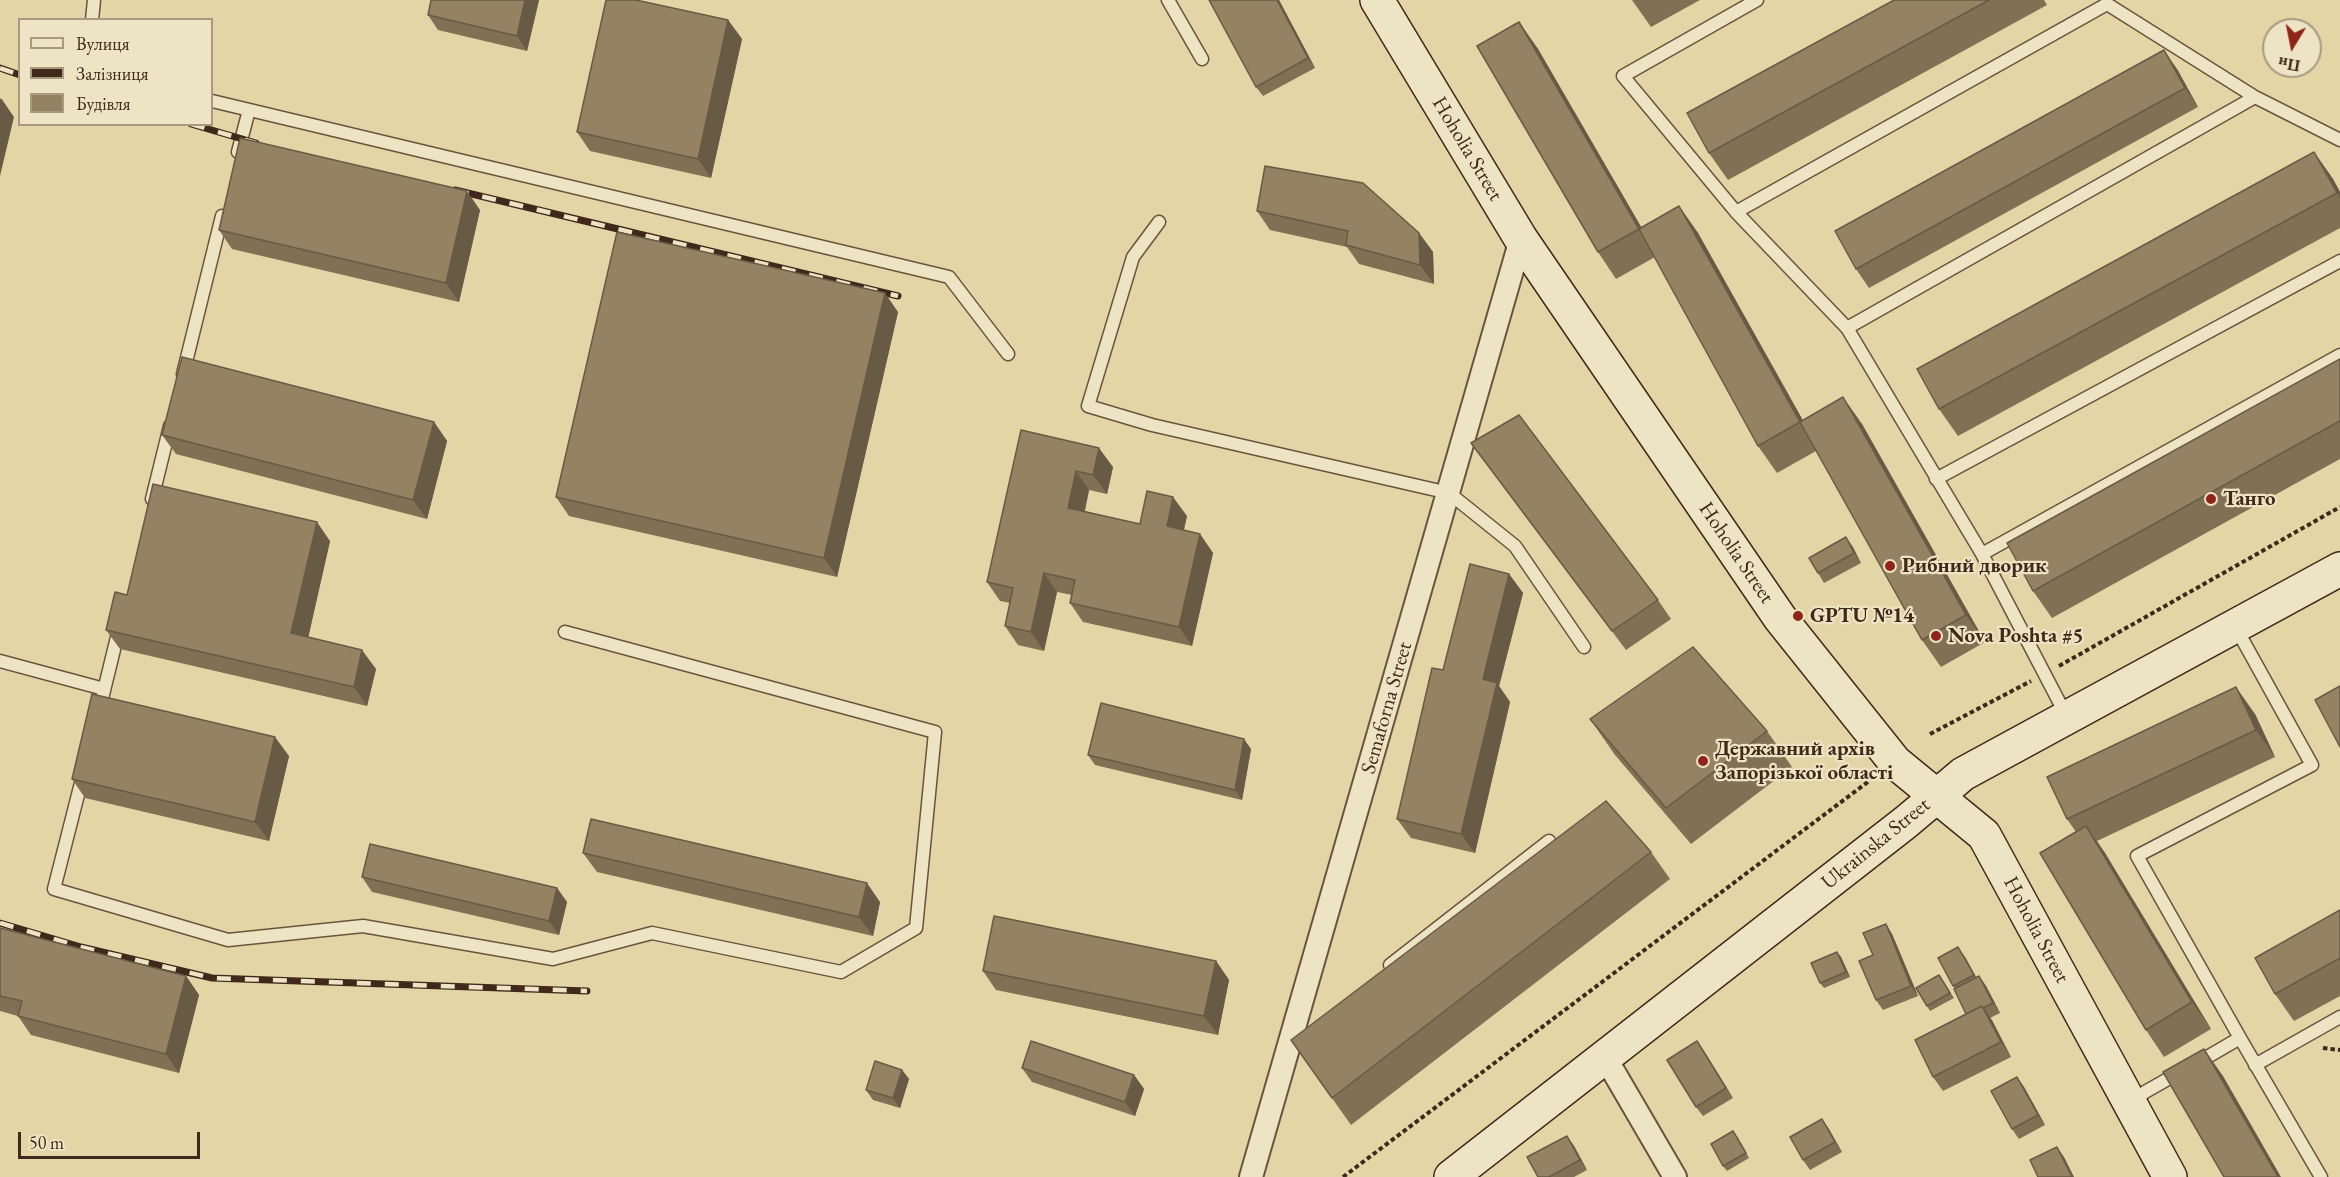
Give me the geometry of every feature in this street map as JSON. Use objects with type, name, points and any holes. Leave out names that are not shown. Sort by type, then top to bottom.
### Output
[{"type":"street","name":"Hoholia Street","points":[[1377,0],[1521,239],[1780,618],[1894,762],[1984,835],[2170,1177]]},
{"type":"street","name":"Semaforna Street","points":[[1251,1177],[1297,1038],[1521,239]]},
{"type":"street","name":"Ukrainska Street","points":[[1451,1177],[1906,822],[1963,774],[2340,569]]},
{"type":"street","points":[[1605,1057],[1675,1177]]},
{"type":"lane","points":[[92,18],[94,0]]},
{"type":"lane","points":[[1168,0],[1202,59]]},
{"type":"lane","points":[[1757,0],[1623,76],[1736,212],[1846,328],[1982,554],[2068,718]]},
{"type":"lane","points":[[1736,212],[2106,2],[2255,98],[2340,140]]},
{"type":"lane","points":[[1846,328],[2255,98]]},
{"type":"lane","points":[[213,101],[949,277],[1008,354]]},
{"type":"lane","points":[[236,162],[249,110]]},
{"type":"lane","points":[[179,391],[224,208]]},
{"type":"lane","points":[[1159,222],[1133,257],[1088,406],[1152,425],[1449,493],[1515,546],[1584,647]]},
{"type":"lane","points":[[1936,478],[2340,261]]},
{"type":"lane","points":[[1982,554],[2340,355]]},
{"type":"lane","points":[[150,506],[173,414]]},
{"type":"lane","points":[[96,723],[122,621]]},
{"type":"lane","points":[[2235,626],[2312,765],[2137,856],[2321,1177]]},
{"type":"lane","points":[[85,767],[54,889],[228,940],[363,926],[553,959],[652,933],[841,972],[916,928],[935,732],[565,632]]},
{"type":"lane","points":[[0,661],[104,689]]},
{"type":"lane","points":[[1384,970],[1549,841]]},
{"type":"lane","points":[[2255,1065],[2340,1017]]},
{"type":"lane","points":[[2130,1104],[2145,1092],[2240,1038]]},
{"type":"path","points":[[1930,734],[2044,674],[2340,507]]},
{"type":"path","points":[[1343,1177],[1869,782]]},
{"type":"building","points":[[431,0],[525,0],[517,36],[428,15]]},
{"type":"building","points":[[606,0],[636,0],[728,20],[698,159],[577,132]]},
{"type":"building","points":[[1209,0],[1277,0],[1308,58],[1256,87]]},
{"type":"building","points":[[1894,0],[1989,0],[1709,153],[1687,113]]},
{"type":"building","points":[[1519,22],[1639,229],[1598,252],[1477,46]]},
{"type":"building","points":[[2164,50],[2185,88],[1856,269],[1835,231]]},
{"type":"building","points":[[240,138],[467,191],[446,283],[219,230]]},
{"type":"building","points":[[2314,152],[2337,193],[1939,409],[1917,369]]},
{"type":"building","points":[[1265,166],[1363,183],[1419,233],[1420,265],[1346,245],[1348,231],[1257,211]]},
{"type":"building","points":[[1679,206],[1800,422],[1758,446],[1639,229]]},
{"type":"building","points":[[617,232],[885,293],[824,558],[556,497]]},
{"type":"building","points":[[182,357],[434,422],[413,500],[162,435]]},
{"type":"building","points":[[2340,359],[2340,421],[2033,591],[2007,543]]},
{"type":"building","points":[[1843,397],[1966,615],[1922,640],[1800,422]]},
{"type":"building","points":[[1519,415],[1658,600],[1612,631],[1471,443]]},
{"type":"building","points":[[1021,430],[1099,448],[1093,475],[1076,471],[1068,508],[1140,524],[1147,491],[1173,497],[1167,526],[1200,534],[1179,627],[1070,603],[1075,580],[1044,573],[1031,632],[1005,626],[1013,588],[987,582]]},
{"type":"building","points":[[153,484],[317,522],[291,633],[362,650],[354,687],[106,630],[115,592],[127,595]]},
{"type":"building","points":[[1846,537],[1854,553],[1818,573],[1809,558]]},
{"type":"building","points":[[1470,564],[1509,574],[1483,679],[1497,683],[1461,834],[1397,819],[1432,668],[1443,670]]},
{"type":"building","points":[[1693,647],[1767,731],[1666,808],[1590,719]]},
{"type":"building","points":[[2340,686],[2340,747],[2315,700]]},
{"type":"building","points":[[2236,687],[2256,730],[2067,819],[2047,777]]},
{"type":"building","points":[[92,694],[275,737],[255,822],[72,779]]},
{"type":"building","points":[[1101,703],[1244,739],[1235,790],[1088,755]]},
{"type":"building","points":[[1606,801],[1651,852],[1332,1098],[1291,1040]]},
{"type":"building","points":[[591,819],[867,883],[859,917],[583,853]]},
{"type":"building","points":[[2086,826],[2192,1002],[2146,1030],[2040,853]]},
{"type":"building","points":[[370,844],[557,888],[549,921],[362,877]]},
{"type":"building","points":[[2340,910],[2340,958],[2275,994],[2255,958]]},
{"type":"building","points":[[994,916],[1216,961],[1204,1016],[983,971]]},
{"type":"building","points":[[1886,924],[1911,986],[1876,1000],[1859,961],[1873,955],[1863,933]]},
{"type":"building","points":[[0,928],[186,976],[166,1054],[18,1016],[22,1001],[0,996]]},
{"type":"building","points":[[1958,947],[1974,975],[1953,986],[1938,958]]},
{"type":"building","points":[[1837,952],[1846,972],[1820,983],[1811,963]]},
{"type":"building","points":[[1939,975],[1950,993],[1927,1006],[1916,988]]},
{"type":"building","points":[[1979,976],[1993,1003],[1966,1014],[1954,989]]},
{"type":"building","points":[[1982,1006],[2001,1042],[1933,1077],[1915,1040]]},
{"type":"building","points":[[1031,1041],[1134,1075],[1125,1102],[1022,1068]]},
{"type":"building","points":[[1697,1041],[1726,1088],[1696,1107],[1667,1060]]},
{"type":"building","points":[[2204,1049],[2278,1177],[2224,1177],[2163,1072]]},
{"type":"building","points":[[875,1061],[902,1070],[893,1098],[866,1090]]},
{"type":"building","points":[[2017,1077],[2038,1115],[2012,1129],[1991,1091]]},
{"type":"building","points":[[1822,1119],[1835,1142],[1803,1160],[1790,1137]]},
{"type":"building","points":[[1733,1131],[1746,1153],[1723,1166],[1711,1144]]},
{"type":"building","points":[[1567,1136],[1580,1160],[1549,1177],[1538,1177],[1527,1157]]},
{"type":"building","points":[[2057,1147],[2072,1177],[2038,1177],[2030,1160]]},
{"type":"railway","points":[[0,68],[18,74]]},
{"type":"railway","points":[[198,126],[256,143]]},
{"type":"railway","points":[[455,190],[898,296]]},
{"type":"railway","points":[[0,923],[81,947],[212,978],[587,991]]},
{"type":"place","name":"Танго","points":[[2211,499]]},
{"type":"place","name":"Рибний дворик","points":[[1890,566]]},
{"type":"place","name":"GPTU №14","points":[[1798,616]]},
{"type":"place","name":"Nova Poshta #5","points":[[1936,636]]},
{"type":"place","name":"Державний архів Запорізької області","points":[[1703,761]]}]
